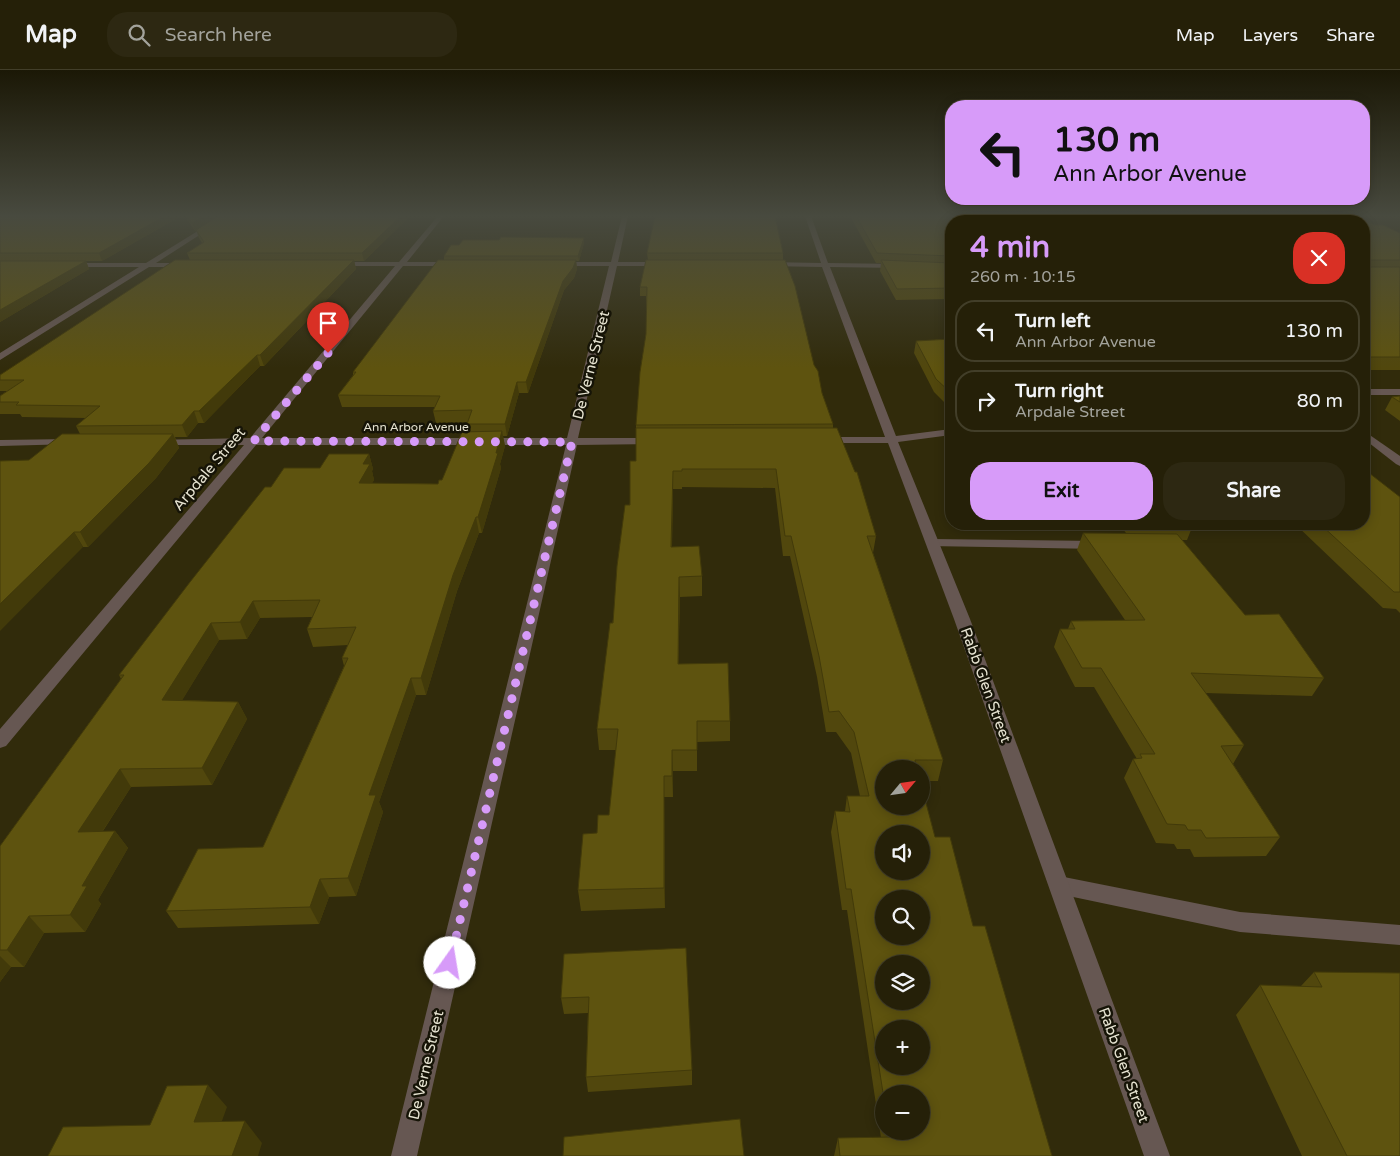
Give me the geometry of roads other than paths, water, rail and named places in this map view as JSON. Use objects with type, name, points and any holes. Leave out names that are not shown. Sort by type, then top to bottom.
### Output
[{"type":"street","points":[[0,357],[144,267]]},
{"type":"street","name":"Arpdale Street","points":[[0,741],[400,267]]},
{"type":"street","name":"De Verne Street","points":[[404,1156],[613,267]]},
{"type":"street","name":"Rabb Glen Street","points":[[826,267],[891,440],[933,542],[1060,885],[1157,1156]]},
{"type":"street","points":[[892,267],[905,267]]},
{"type":"street","points":[[1370,392],[1400,392]]},
{"type":"street","points":[[811,440],[891,440],[945,433]]},
{"type":"street","points":[[1370,439],[1400,462]]},
{"type":"street","name":"Ann Arbor Avenue","points":[[146,442],[671,441]]},
{"type":"street","points":[[0,443],[78,442]]},
{"type":"street","points":[[933,542],[1110,545]]},
{"type":"street","points":[[1060,885],[1240,922],[1400,935]]}]
